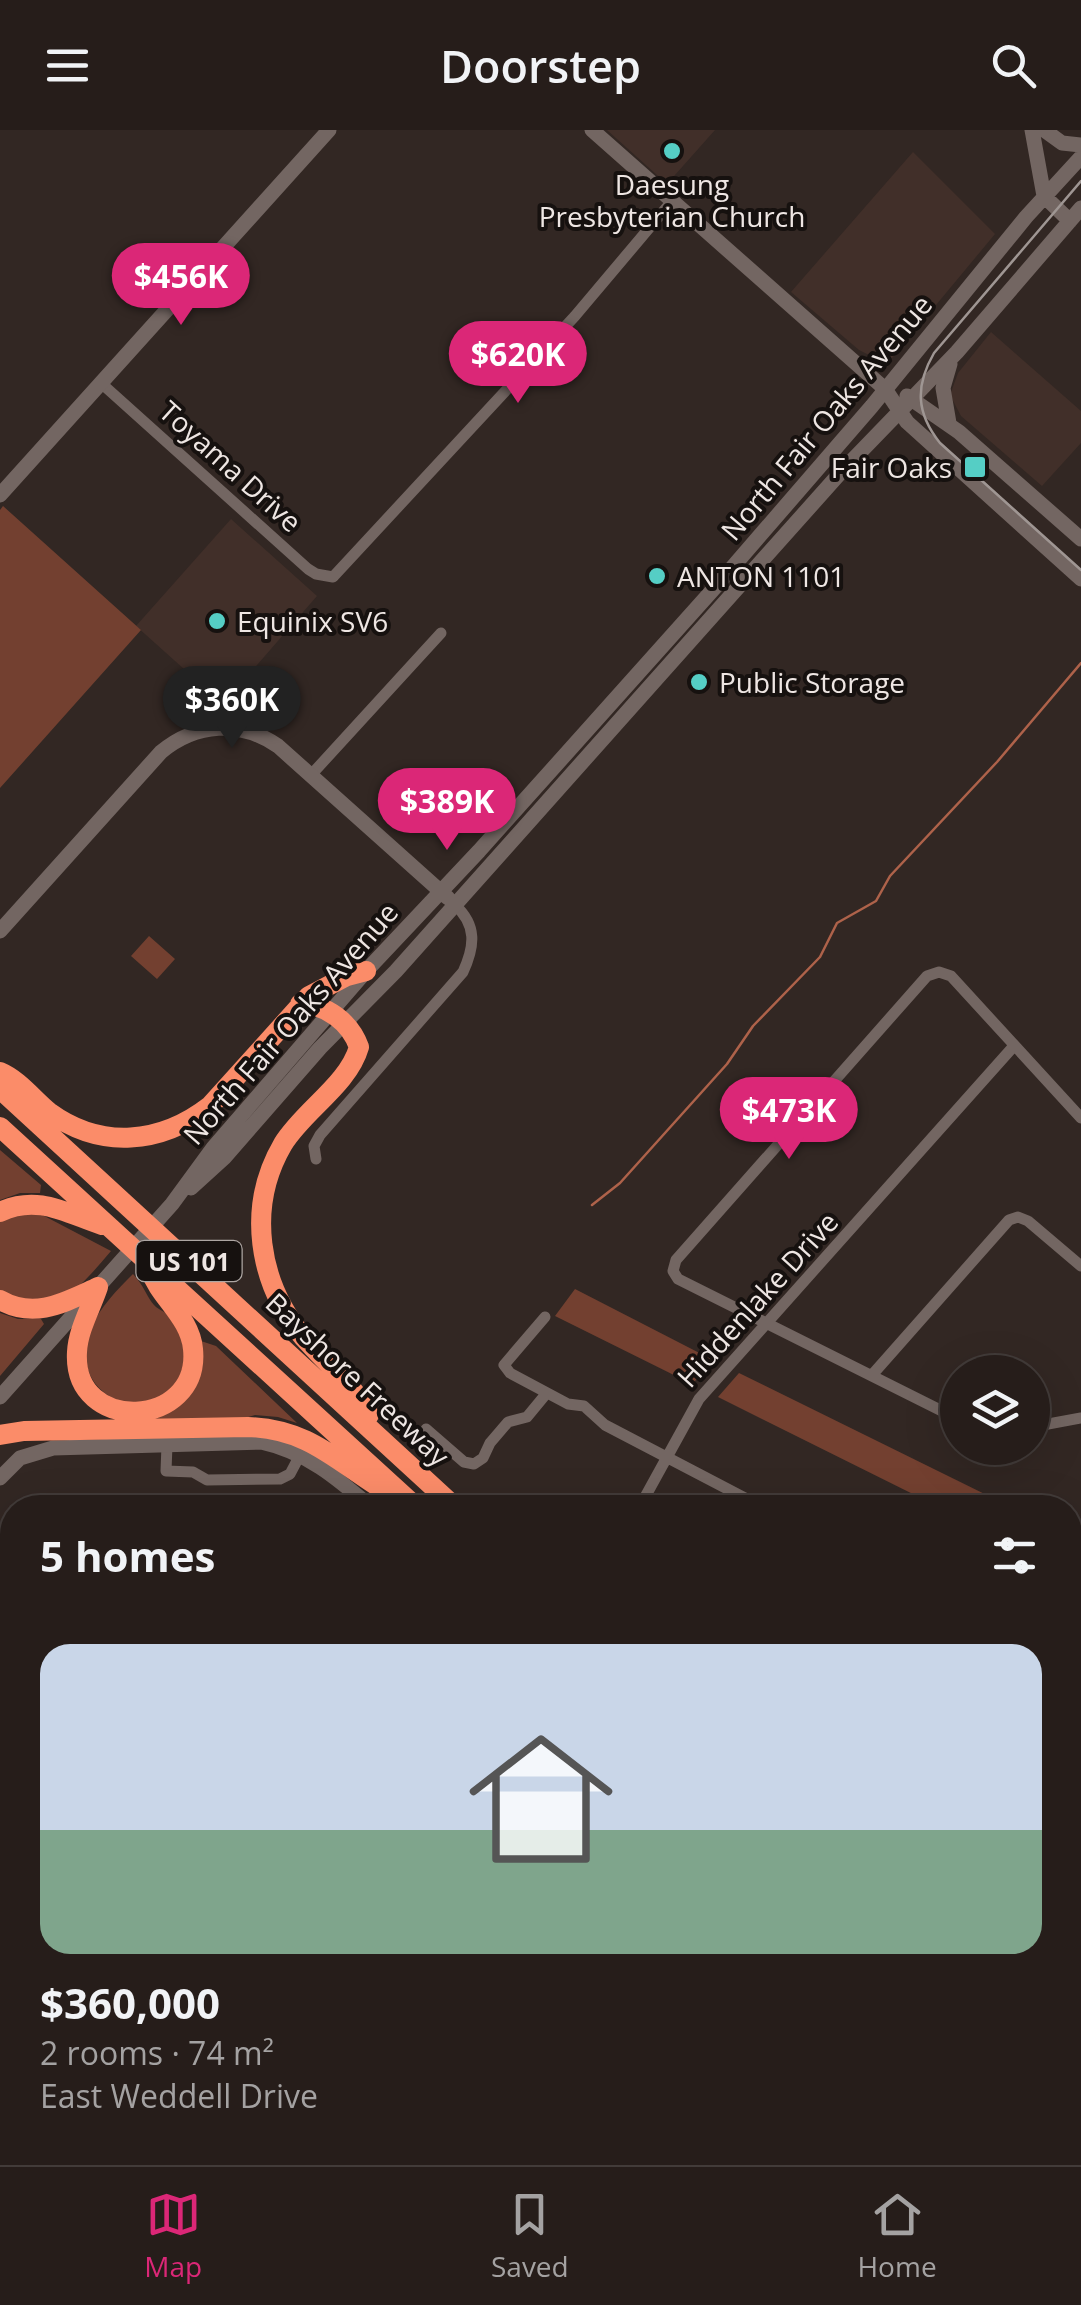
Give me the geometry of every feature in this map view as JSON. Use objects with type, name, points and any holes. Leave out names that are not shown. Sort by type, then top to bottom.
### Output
[{"type":"highway","points":[[0,1072],[48,1111],[87,1132],[111,1138],[154,1136],[184,1124],[210,1106],[316,991],[366,971]]},
{"type":"highway","points":[[300,1004],[314,1004],[337,1019],[355,1035],[359,1047],[356,1057],[284,1143],[265,1186],[260,1230],[267,1270],[280,1304],[298,1331],[361,1400],[378,1434]]},
{"type":"highway","name":"Bayshore Freeway","points":[[0,1089],[442,1495]]},
{"type":"highway","name":"Bayshore Freeway","points":[[0,1128],[400,1495]]},
{"type":"highway","points":[[0,1212],[24,1203],[39,1203],[110,1228]]},
{"type":"highway","points":[[104,1281],[78,1343],[78,1369],[85,1386],[112,1409],[134,1413],[160,1407],[183,1388],[194,1352],[186,1327],[157,1288],[147,1262]]},
{"type":"highway","points":[[0,1300],[23,1309],[45,1309],[104,1281]]},
{"type":"highway","points":[[0,1435],[24,1431],[280,1430],[315,1443],[394,1495]]},
{"type":"main road","points":[[0,495],[329,130]]},
{"type":"main road","points":[[592,130],[884,389],[900,414],[1081,578]]},
{"type":"main road","points":[[1032,130],[1044,196],[1076,215]]},
{"type":"main road","points":[[1044,130],[1062,144],[1081,144]]},
{"type":"main road","name":"North Fair Oaks Avenue","points":[[0,1397],[172,1204],[224,1158],[337,1019],[366,971],[718,584],[1081,157]]},
{"type":"main road","name":"North Fair Oaks Avenue","points":[[337,1019],[396,971],[841,472],[958,352],[1076,215]]},
{"type":"main road","points":[[949,423],[944,382],[958,352]]},
{"type":"main road","points":[[884,389],[914,398],[949,423],[1081,540]]},
{"type":"main road","points":[[0,931],[150,763],[181,738],[217,728],[244,730],[271,741],[455,905]]},
{"type":"main road","points":[[0,1478],[20,1458],[53,1448],[262,1442],[300,1454],[328,1470],[357,1495]]},
{"type":"street","name":"Toyama Drive","points":[[101,383],[308,569],[332,577],[575,316],[672,201]]},
{"type":"street","points":[[312,775],[441,633]]},
{"type":"street","points":[[316,1159],[314,1146],[320,1135],[463,972],[472,945],[472,930],[465,914],[455,905]]},
{"type":"street","points":[[940,1410],[678,1279],[673,1270],[676,1260],[927,976],[939,972],[951,976],[1081,1118]]},
{"type":"street","name":"Hiddenlake Drive","points":[[646,1495],[699,1399],[1013,1047]]},
{"type":"street","points":[[872,1376],[1009,1220],[1018,1217],[1028,1222],[1081,1266]]},
{"type":"street","points":[[545,1317],[504,1364],[510,1373],[568,1404],[584,1406],[605,1425],[740,1495]]},
{"type":"street","points":[[426,1429],[464,1462],[474,1464],[483,1458],[508,1422],[527,1416],[546,1394]]},
{"type":"street","points":[[1050,1424],[1081,1418]]},
{"type":"street","points":[[166,1445],[166,1470],[194,1472],[207,1480],[286,1477],[300,1454]]},
{"type":"shaded area","points":[[607,130],[715,130],[667,184]]},
{"type":"shaded area","points":[[913,152],[995,234],[887,364],[859,350],[791,292]]},
{"type":"shaded area","points":[[991,332],[1081,411],[1081,443],[1042,486],[961,416],[950,395],[958,373]]},
{"type":"shaded area","points":[[3,506],[141,630],[0,788],[0,510]]},
{"type":"shaded area","points":[[231,519],[317,596],[223,704],[136,626]]},
{"type":"shaded area","points":[[149,936],[175,959],[157,979],[131,956]]},
{"type":"shaded area","points":[[0,1150],[41,1185],[40,1193],[20,1193],[0,1200]]},
{"type":"shaded area","points":[[31,1209],[111,1251],[75,1289],[52,1300],[0,1295],[0,1220]]},
{"type":"shaded area","points":[[133,1274],[154,1305],[172,1319],[181,1337],[184,1356],[172,1389],[156,1400],[137,1404],[118,1401],[102,1391],[90,1375],[86,1354],[91,1328],[99,1313]]},
{"type":"shaded area","points":[[575,1289],[715,1361],[692,1384],[555,1316]]},
{"type":"shaded area","points":[[0,1313],[18,1319],[41,1319],[44,1324],[0,1376]]},
{"type":"shaded area","points":[[198,1340],[216,1346],[297,1423],[255,1415],[235,1421],[149,1423],[150,1415],[159,1413]]},
{"type":"shaded area","points":[[739,1373],[987,1495],[915,1495],[718,1397]]},
{"type":"waterway","points":[[592,1205],[620,1183],[727,1064],[753,1026],[820,957],[837,923],[876,901],[890,876],[997,762],[1081,663]]},
{"type":"tram line","points":[[1081,181],[934,353],[921,388],[926,421],[940,443],[1081,570]]},
{"type":"place","name":"Daesung Presbyterian Church","points":[[672,151]]},
{"type":"place","name":"Fair Oaks","points":[[975,467]]},
{"type":"place","name":"ANTON 1101","points":[[657,576]]},
{"type":"place","name":"Equinix SV6","points":[[217,621]]},
{"type":"place","name":"Public Storage","points":[[699,682]]}]
